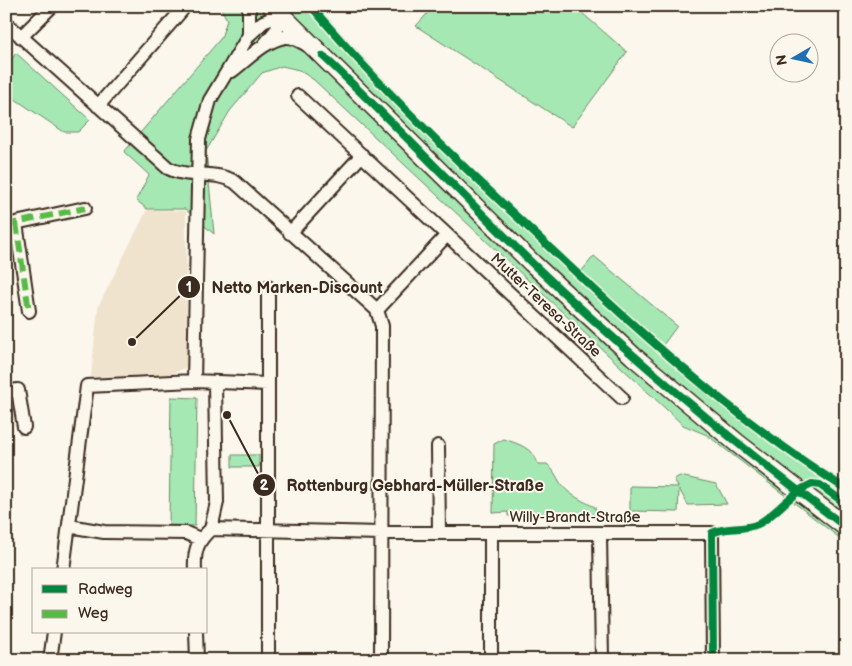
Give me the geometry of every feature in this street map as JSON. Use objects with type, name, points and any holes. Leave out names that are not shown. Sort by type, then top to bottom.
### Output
[{"type":"main road","points":[[276,10],[532,263],[633,356],[736,443],[846,527]]},
{"type":"street","points":[[21,37],[52,6]]},
{"type":"street","points":[[249,6],[249,35]]},
{"type":"street","points":[[98,106],[182,10]]},
{"type":"street","points":[[194,381],[199,139],[210,100],[228,74],[249,35],[276,10]]},
{"type":"street","points":[[260,50],[277,29],[276,10]]},
{"type":"street","points":[[6,23],[168,168],[176,172],[227,178],[233,181],[377,310],[382,326],[380,660]]},
{"type":"street","points":[[228,74],[260,50],[286,37],[296,39],[323,56]]},
{"type":"street","name":"Mutter-Teresa-Straße","points":[[298,96],[622,398]]},
{"type":"street","points":[[290,233],[362,155]]},
{"type":"street","points":[[30,311],[11,224],[85,208]]},
{"type":"street","points":[[377,310],[446,236]]},
{"type":"street","points":[[268,287],[268,660]]},
{"type":"street","points":[[63,568],[87,386],[194,381],[268,384]]},
{"type":"street","points":[[195,568],[194,553],[200,539],[211,529],[217,502],[215,383]]},
{"type":"street","points":[[6,392],[18,390],[24,427]]},
{"type":"street","points":[[438,446],[439,533]]},
{"type":"street","points":[[69,526],[104,532],[186,533],[200,539]]},
{"type":"street","name":"Willy-Brandt-Straße","points":[[211,529],[491,534],[712,533],[713,660]]},
{"type":"street","points":[[491,534],[491,660]]},
{"type":"street","points":[[600,534],[602,660]]},
{"type":"street","points":[[50,660],[54,634]]},
{"type":"street","points":[[196,634],[197,660]]},
{"type":"shaded area","points":[[147,210],[186,211],[187,367],[170,375],[91,377],[98,307]]},
{"type":"green space","points":[[220,6],[317,6],[413,110],[580,273],[594,256],[677,326],[663,345],[751,418],[798,452],[846,483],[846,543],[707,435],[683,425],[314,80],[299,70],[282,66],[262,73],[230,111],[206,151],[214,234],[185,209],[147,209],[136,200],[149,175],[124,152],[221,38],[227,20]]},
{"type":"green space","points":[[434,6],[574,6],[627,52],[572,127],[416,26]]},
{"type":"green space","points":[[16,53],[90,120],[78,132],[64,132],[6,93],[6,68]]},
{"type":"green space","points":[[171,397],[197,398],[195,526],[169,526]]},
{"type":"green space","points":[[504,439],[529,450],[538,464],[547,464],[568,491],[595,507],[596,515],[508,516],[508,512],[493,513],[494,444]]},
{"type":"green space","points":[[232,455],[259,455],[259,467],[232,467]]},
{"type":"green space","points":[[680,476],[716,484],[727,504],[688,505],[679,489],[678,512],[630,511],[630,486],[678,487],[674,479]]},
{"type":"marked path","points":[[6,225],[85,208]]},
{"type":"marked path","points":[[16,223],[29,311]]},
{"type":"cycle path","points":[[311,6],[363,65],[418,121],[606,300],[721,400],[803,461],[846,489]]},
{"type":"cycle path","points":[[323,56],[570,299],[685,400],[846,527]]},
{"type":"cycle path","points":[[713,660],[712,533],[758,524],[797,493],[812,484],[820,485],[846,504]]},
{"type":"place","name":"Netto Marken-Discount","points":[[132,342]]},
{"type":"place","name":"Rottenburg Gebhard-Müller-Straße","points":[[227,415]]}]
